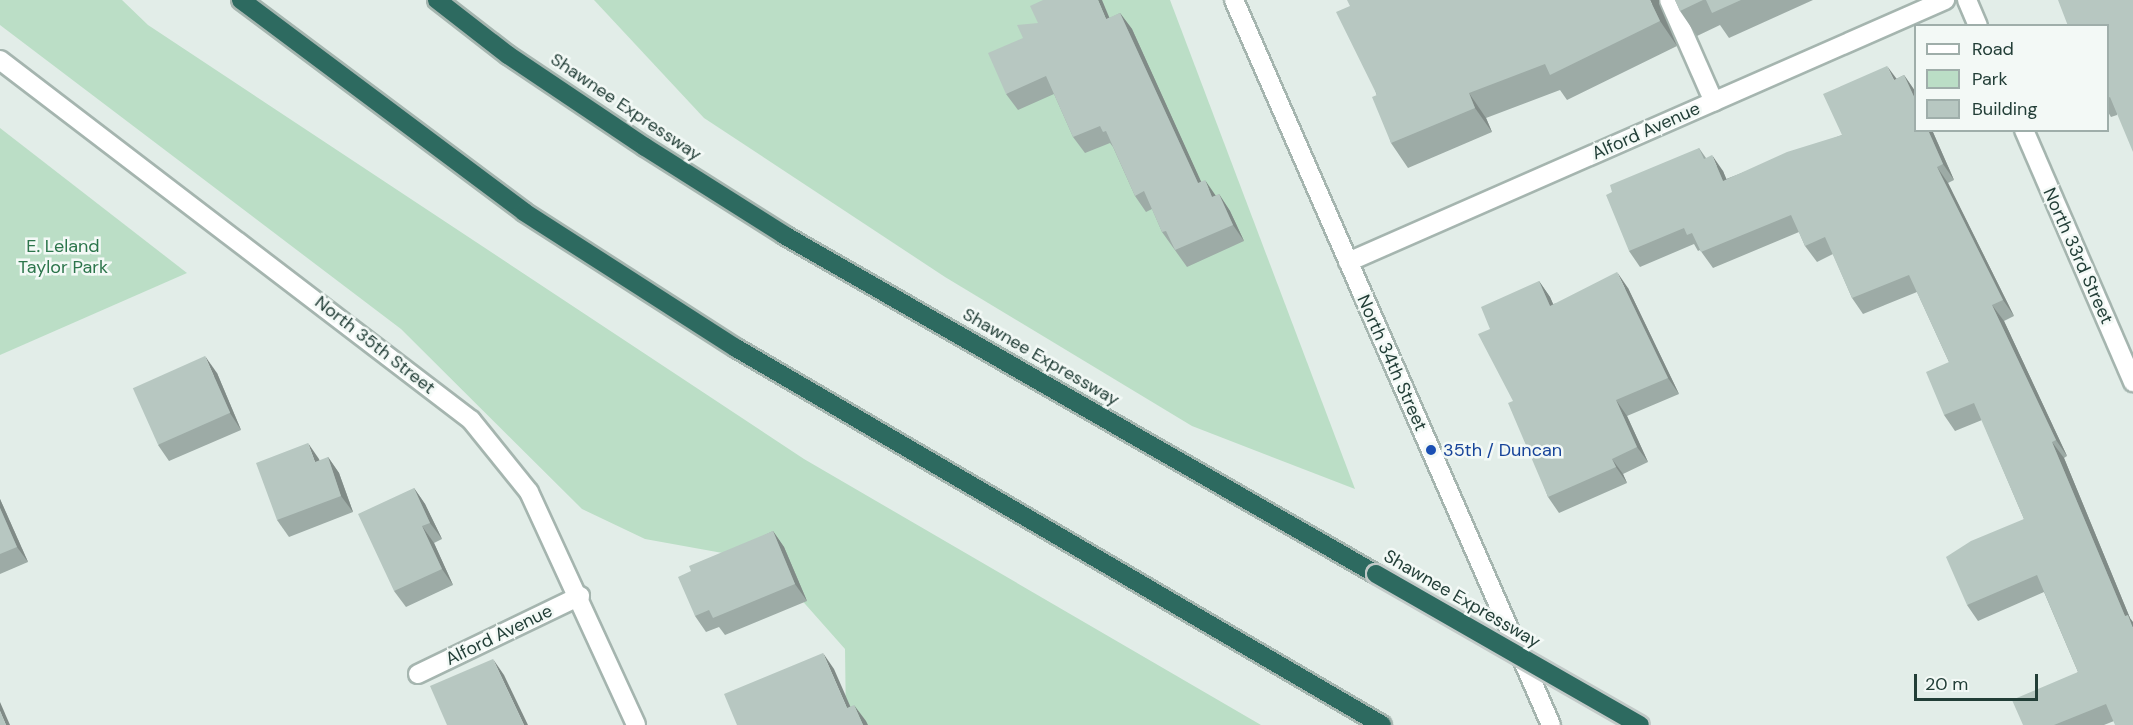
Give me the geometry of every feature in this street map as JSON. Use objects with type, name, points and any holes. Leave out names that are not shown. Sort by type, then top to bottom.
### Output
[{"type":"highway","points":[[241,0],[524,212],[736,348],[1382,725]]},
{"type":"highway","name":"Shawnee Expressway","points":[[437,0],[508,55],[645,147],[784,235],[1640,725]]},
{"type":"street","name":"North 34th Street","points":[[1234,0],[1551,725]]},
{"type":"street","points":[[1669,0],[1714,102]]},
{"type":"street","name":"Alford Avenue","points":[[1348,262],[1945,0]]},
{"type":"street","points":[[1967,0],[1977,24]]},
{"type":"street","name":"North 35th Street","points":[[0,60],[471,420],[529,492],[580,596],[636,725]]},
{"type":"street","name":"North 33rd Street","points":[[2025,132],[2133,382]]},
{"type":"street","name":"Alford Avenue","points":[[418,674],[580,596]]},
{"type":"green space","points":[[0,0],[122,0],[148,25],[804,459],[1261,725],[846,725],[845,649],[767,561],[645,539],[582,509],[401,329],[0,25]]},
{"type":"green space","points":[[594,0],[1170,0],[1355,489],[1192,426],[945,277],[704,118]]},
{"type":"green space","name":"E. Leland Taylor Park","points":[[0,128],[187,273],[0,355]]},
{"type":"building","points":[[1043,0],[1098,0],[1106,19],[1120,13],[1198,183],[1205,180],[1212,197],[1219,194],[1233,225],[1175,250],[1166,231],[1162,232],[1144,191],[1135,196],[1106,131],[1103,132],[1100,126],[1073,137],[1046,76],[1006,94],[988,53],[1023,38],[1017,25],[1038,23],[1030,6]]},
{"type":"building","points":[[1347,0],[1650,0],[1660,21],[1550,75],[1545,64],[1469,93],[1475,108],[1391,143],[1372,97],[1377,95],[1336,12],[1350,6]]},
{"type":"building","points":[[1675,0],[1703,0],[1680,11]]},
{"type":"building","points":[[1706,0],[1741,0],[1712,13]]},
{"type":"building","points":[[2058,0],[2133,0],[2133,152],[2109,98],[2109,24],[2067,24]]},
{"type":"building","points":[[1887,66],[1894,80],[1904,75],[1914,97],[1914,132],[1929,132],[1943,164],[1937,167],[2003,300],[1992,305],[2056,440],[2052,442],[2125,616],[2128,615],[2133,628],[2133,725],[2115,725],[2106,704],[2054,725],[2023,725],[2012,700],[2078,672],[2037,575],[1967,605],[1946,557],[1971,541],[2024,519],[1974,403],[1944,415],[1926,372],[1949,362],[1909,275],[1852,298],[1825,237],[1805,246],[1791,215],[1701,252],[1692,233],[1687,235],[1684,228],[1629,251],[1606,195],[1612,192],[1610,185],[1699,148],[1704,159],[1712,155],[1723,181],[1787,152],[1842,135],[1823,94]]},
{"type":"building","points":[[1617,272],[1668,378],[1616,400],[1637,447],[1612,459],[1616,467],[1548,497],[1508,403],[1513,401],[1478,334],[1490,329],[1481,307],[1539,281],[1550,306]]},
{"type":"building","points":[[205,356],[230,413],[158,445],[133,388]]},
{"type":"building","points":[[308,443],[315,462],[328,457],[341,496],[277,520],[256,463]]},
{"type":"building","points":[[414,488],[430,523],[422,526],[442,569],[394,591],[358,514]]},
{"type":"building","points":[[0,508],[17,547],[0,554]]},
{"type":"building","points":[[773,531],[795,584],[713,618],[709,610],[695,616],[678,577],[691,571],[689,566]]},
{"type":"building","points":[[823,653],[847,708],[854,705],[863,725],[737,725],[724,694]]},
{"type":"building","points":[[493,659],[524,725],[447,725],[430,686]]},
{"type":"building","points":[[0,711],[6,725],[0,725]]},
{"type":"place","name":"35th / Duncan","points":[[1431,450]]}]
